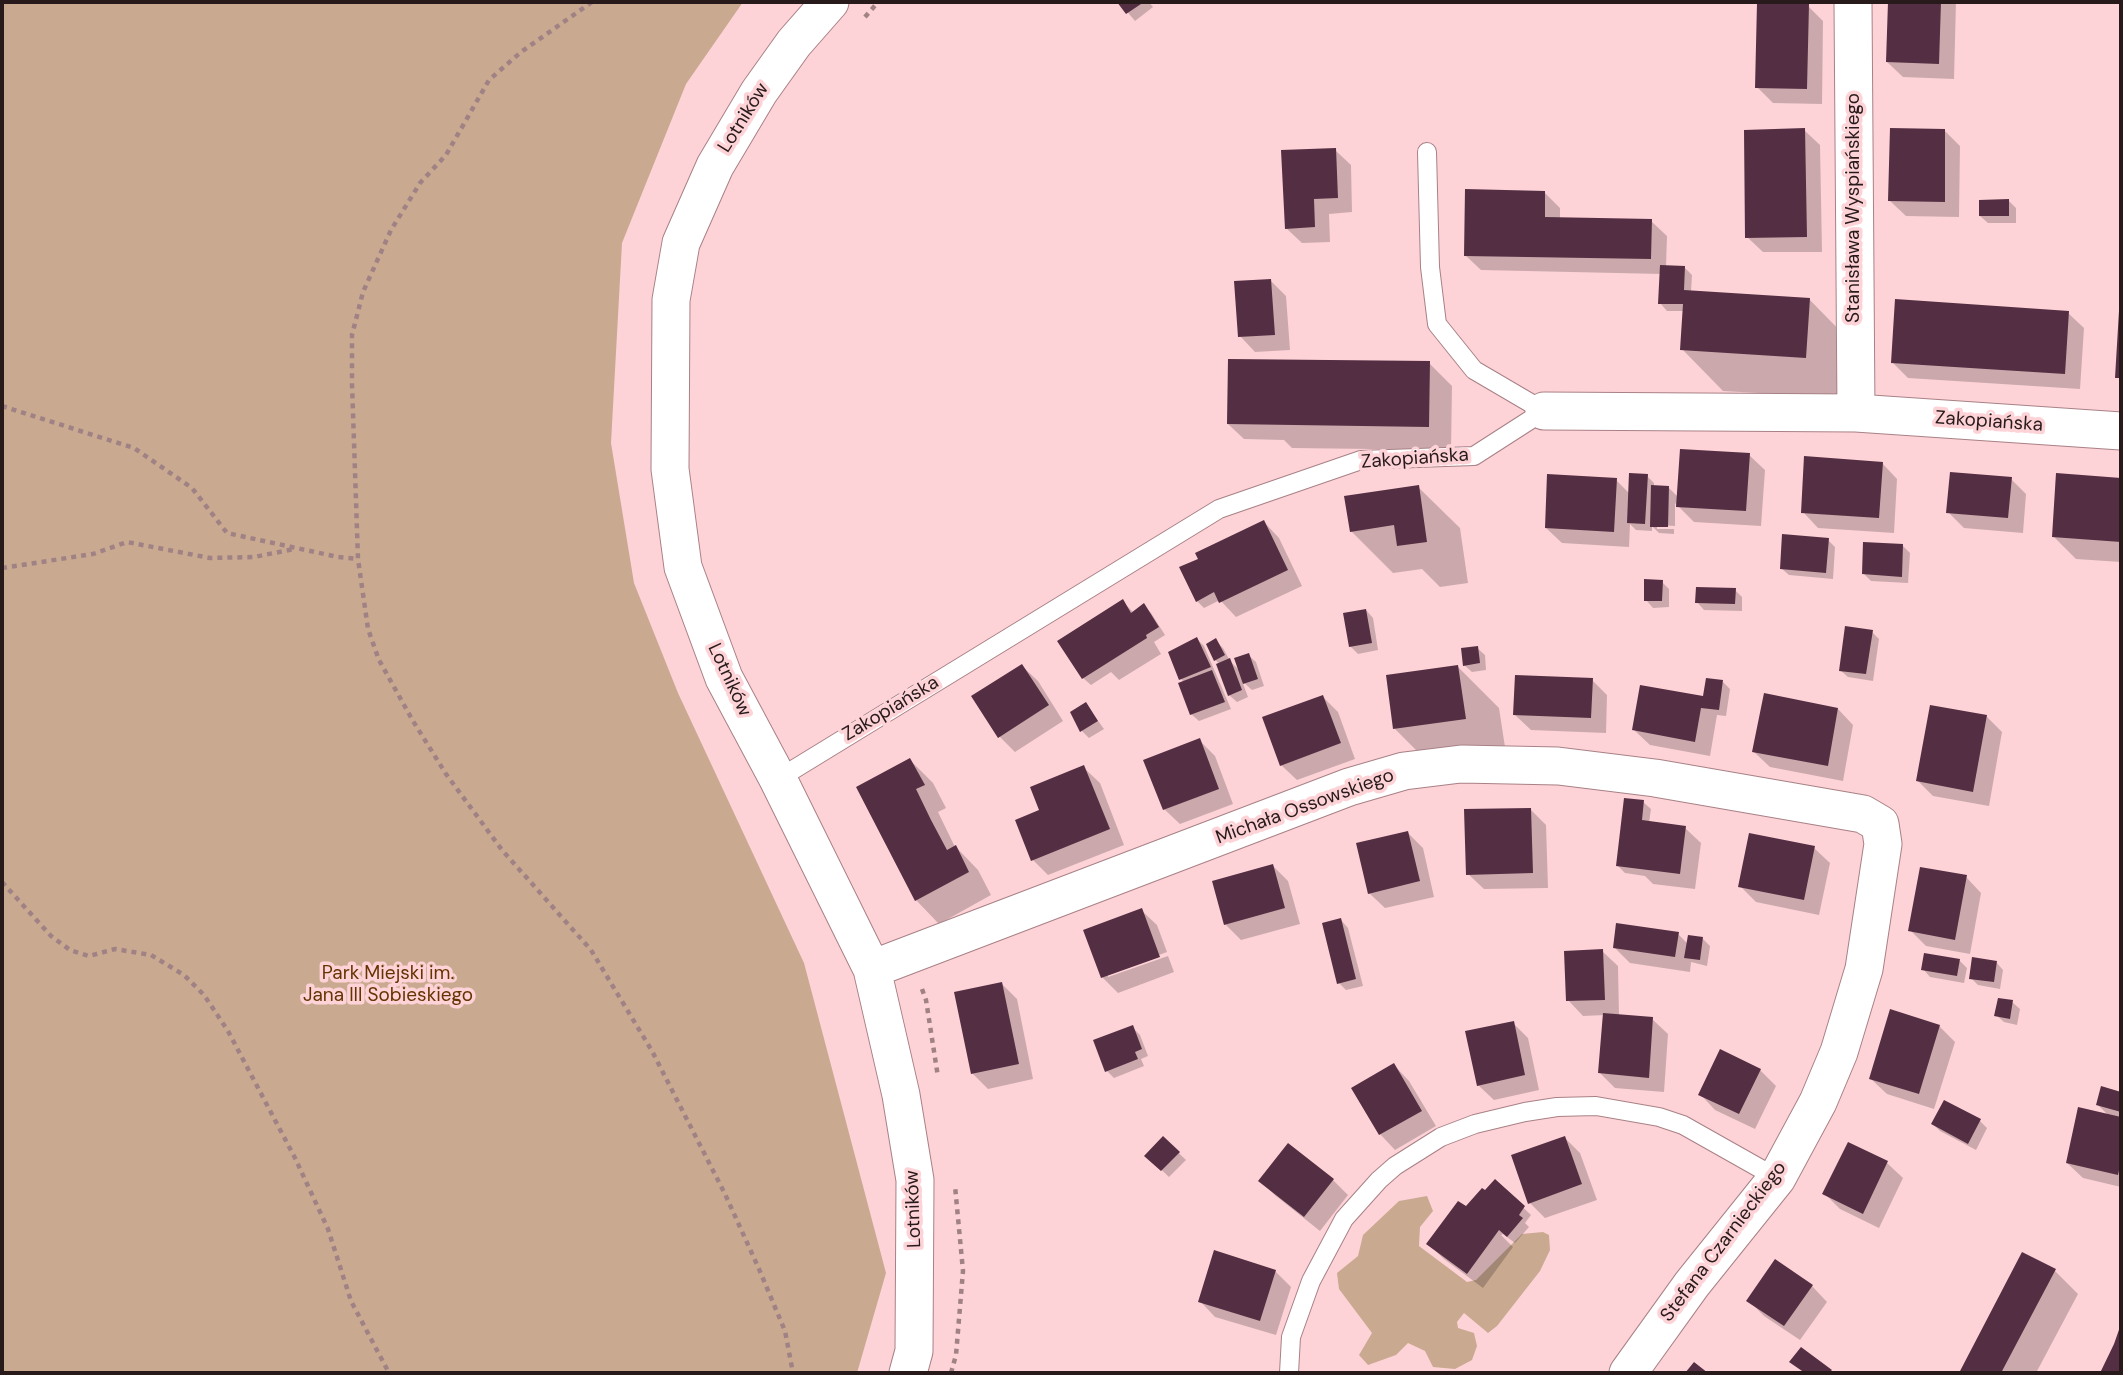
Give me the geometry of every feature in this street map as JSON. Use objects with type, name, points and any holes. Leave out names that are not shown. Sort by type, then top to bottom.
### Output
[{"type":"street","name":"Lotników","points":[[830,2],[794,43],[759,92],[715,166],[681,243],[671,300],[670,469],[683,567],[724,678],[778,779],[872,969],[901,1095],[915,1180],[914,1351],[908,1373]]},
{"type":"street","name":"Stanisława Wyspiańskiego","points":[[1853,2],[1856,413]]},
{"type":"street","name":"Zakopiańska","points":[[1544,411],[1856,413],[2121,431]]},
{"type":"street","name":"Michała Ossowskiego","points":[[872,969],[1349,788],[1404,771],[1461,764],[1558,765],[1655,778],[1863,814],[1880,824]]},
{"type":"street","name":"Stefana Czarnieckiego","points":[[1628,1373],[1692,1284],[1777,1178],[1818,1102],[1839,1052],[1864,969],[1883,844],[1880,824]]},
{"type":"lane","points":[[1427,152],[1430,267],[1437,324],[1474,370],[1544,411]]},
{"type":"lane","name":"Zakopiańska","points":[[778,779],[1219,509],[1361,460],[1474,456],[1544,411]]},
{"type":"lane","points":[[1289,1373],[1291,1337],[1307,1292],[1344,1219],[1387,1173],[1416,1151],[1441,1137],[1475,1124],[1525,1112],[1557,1107],[1596,1106],[1659,1117],[1683,1125],[1777,1178]]},
{"type":"path","points":[[592,2],[521,52],[489,80],[466,125],[446,155],[420,183],[391,230],[362,292],[352,335],[358,559],[368,629],[379,660],[446,774],[502,849],[591,950],[652,1051],[725,1194],[759,1269],[785,1331],[793,1373]]},
{"type":"path","points":[[861,22],[878,2]]},
{"type":"path","points":[[2,406],[134,448],[192,488],[227,533],[358,559]]},
{"type":"path","points":[[2,568],[93,554],[127,542],[210,558],[254,557],[298,548]]},
{"type":"path","points":[[2,882],[51,936],[70,950],[89,956],[115,949],[151,955],[184,975],[204,995],[228,1031],[295,1158],[328,1229],[351,1301],[389,1373]]},
{"type":"path","points":[[909,956],[926,1000],[939,1081]]},
{"type":"path","points":[[951,1373],[956,1354],[963,1270],[953,1175]]},
{"type":"green space","name":"Park Miejski im. Jana III Sobieskiego","points":[[2,2],[743,2],[686,84],[622,243],[611,443],[634,583],[678,693],[804,963],[886,1273],[857,1373],[2,1373]]},
{"type":"green space","points":[[1427,1196],[1433,1211],[1420,1227],[1419,1246],[1467,1282],[1476,1280],[1522,1234],[1543,1232],[1549,1235],[1550,1250],[1540,1271],[1497,1326],[1488,1333],[1464,1313],[1457,1322],[1458,1328],[1474,1333],[1477,1346],[1472,1360],[1455,1369],[1433,1367],[1425,1351],[1408,1343],[1396,1355],[1368,1365],[1359,1355],[1372,1333],[1339,1289],[1337,1273],[1358,1256],[1363,1235],[1399,1201]]},
{"type":"building","points":[[1117,2],[1144,2],[1126,14]]},
{"type":"building","points":[[1888,2],[1941,2],[1939,64],[1886,62]]},
{"type":"building","points":[[1757,3],[1809,4],[1807,89],[1755,88]]},
{"type":"building","points":[[1805,128],[1807,237],[1745,238],[1744,130]]},
{"type":"building","points":[[1890,128],[1945,129],[1945,202],[1888,201]]},
{"type":"building","points":[[1336,148],[1338,198],[1314,199],[1315,227],[1285,229],[1281,150]]},
{"type":"building","points":[[1465,189],[1545,191],[1545,217],[1652,219],[1651,259],[1464,256]]},
{"type":"building","points":[[2009,199],[2009,216],[1979,216],[1979,200]]},
{"type":"building","points":[[1660,265],[1685,266],[1684,290],[1810,298],[1806,358],[1680,350],[1683,304],[1658,304]]},
{"type":"building","points":[[1271,279],[1275,335],[1238,337],[1234,281]]},
{"type":"building","points":[[1895,299],[2069,311],[2065,374],[1891,363]]},
{"type":"building","points":[[2119,311],[2121,378],[2115,378]]},
{"type":"building","points":[[1228,359],[1430,361],[1429,427],[1227,424]]},
{"type":"building","points":[[1680,449],[1750,453],[1746,511],[1676,507]]},
{"type":"building","points":[[1804,456],[1883,462],[1879,518],[1801,513]]},
{"type":"building","points":[[1950,472],[2012,477],[2008,518],[1946,513]]},
{"type":"building","points":[[1629,473],[1648,474],[1645,524],[1627,523]]},
{"type":"building","points":[[2056,473],[2121,478],[2121,542],[2052,537]]},
{"type":"building","points":[[1547,474],[1617,478],[1614,532],[1545,528]]},
{"type":"building","points":[[1419,485],[1427,542],[1397,546],[1394,525],[1350,532],[1344,496]]},
{"type":"building","points":[[1651,485],[1669,486],[1668,527],[1650,527]]},
{"type":"building","points":[[1264,520],[1288,570],[1219,603],[1214,592],[1196,602],[1179,567],[1198,559],[1195,553]]},
{"type":"building","points":[[1782,534],[1829,538],[1826,573],[1780,569]]},
{"type":"building","points":[[1863,542],[1903,544],[1902,577],[1862,574]]},
{"type":"building","points":[[1644,579],[1663,580],[1662,601],[1644,601]]},
{"type":"building","points":[[1696,587],[1736,588],[1735,604],[1695,603]]},
{"type":"building","points":[[1123,599],[1131,613],[1144,603],[1159,627],[1146,635],[1147,638],[1082,679],[1057,641]]},
{"type":"building","points":[[1366,609],[1372,643],[1349,647],[1343,613]]},
{"type":"building","points":[[1845,626],[1873,630],[1866,674],[1839,671]]},
{"type":"building","points":[[1197,637],[1211,667],[1179,680],[1168,652]]},
{"type":"building","points":[[1216,638],[1225,655],[1214,661],[1206,644]]},
{"type":"building","points":[[1478,646],[1480,663],[1463,666],[1461,648]]},
{"type":"building","points":[[1249,653],[1258,679],[1243,684],[1234,658]]},
{"type":"building","points":[[1230,658],[1242,690],[1228,696],[1216,664]]},
{"type":"building","points":[[1022,664],[1049,705],[998,738],[971,696]]},
{"type":"building","points":[[1458,665],[1466,719],[1393,729],[1386,675]]},
{"type":"building","points":[[1212,670],[1225,702],[1190,715],[1178,683]]},
{"type":"building","points":[[1515,675],[1593,678],[1591,718],[1513,715]]},
{"type":"building","points":[[1706,678],[1723,680],[1719,710],[1701,708],[1695,742],[1632,730],[1640,685],[1703,696]]},
{"type":"building","points":[[1764,693],[1838,708],[1828,766],[1752,752]]},
{"type":"building","points":[[1323,695],[1341,743],[1280,766],[1262,717]]},
{"type":"building","points":[[1086,702],[1098,721],[1080,732],[1070,712]]},
{"type":"building","points":[[1930,705],[1987,715],[1973,792],[1916,781]]},
{"type":"building","points":[[1200,738],[1219,789],[1163,810],[1143,760]]},
{"type":"building","points":[[910,758],[925,785],[916,789],[931,820],[947,850],[956,845],[969,872],[915,901],[856,787]]},
{"type":"building","points":[[1084,765],[1110,829],[1031,861],[1015,820],[1039,810],[1030,787]]},
{"type":"building","points":[[1624,798],[1644,800],[1642,820],[1686,826],[1680,874],[1616,866]]},
{"type":"building","points":[[1531,808],[1533,873],[1466,875],[1464,809]]},
{"type":"building","points":[[1408,831],[1420,881],[1368,894],[1356,843]]},
{"type":"building","points":[[1749,833],[1815,846],[1804,900],[1738,887]]},
{"type":"building","points":[[1273,864],[1285,908],[1224,925],[1212,881]]},
{"type":"building","points":[[1920,867],[1967,875],[1955,940],[1908,931]]},
{"type":"building","points":[[1142,908],[1160,957],[1101,978],[1083,930]]},
{"type":"building","points":[[1341,918],[1356,979],[1337,984],[1322,923]]},
{"type":"building","points":[[1616,923],[1679,932],[1675,957],[1613,948]]},
{"type":"building","points":[[1688,935],[1703,937],[1700,960],[1684,958]]},
{"type":"building","points":[[1603,949],[1605,1000],[1566,1001],[1564,951]]},
{"type":"building","points":[[1924,953],[1960,959],[1957,976],[1921,970]]},
{"type":"building","points":[[1972,957],[1997,961],[1994,982],[1969,979]]},
{"type":"building","points":[[1002,982],[1019,1064],[971,1074],[954,992]]},
{"type":"building","points":[[1998,998],[2013,1000],[2010,1019],[1994,1016]]},
{"type":"building","points":[[1890,1009],[1940,1025],[1919,1094],[1869,1079]]},
{"type":"building","points":[[1603,1013],[1653,1017],[1649,1078],[1598,1073]]},
{"type":"building","points":[[1514,1021],[1525,1075],[1477,1086],[1465,1031]]},
{"type":"building","points":[[1133,1025],[1142,1049],[1135,1052],[1138,1059],[1105,1072],[1093,1040]]},
{"type":"building","points":[[1720,1049],[1761,1069],[1739,1114],[1698,1095]]},
{"type":"building","points":[[1394,1063],[1422,1111],[1379,1135],[1351,1088]]},
{"type":"building","points":[[2101,1086],[2121,1092],[2121,1112],[2096,1105]]},
{"type":"building","points":[[1944,1100],[1981,1119],[1968,1144],[1931,1124]]},
{"type":"building","points":[[2078,1107],[2121,1117],[2121,1161],[2118,1175],[2066,1163]]},
{"type":"building","points":[[1163,1136],[1180,1152],[1161,1171],[1144,1156]]},
{"type":"building","points":[[1565,1136],[1582,1184],[1528,1204],[1511,1155]]},
{"type":"building","points":[[1848,1142],[1888,1161],[1863,1214],[1822,1194]]},
{"type":"building","points":[[1288,1143],[1334,1179],[1304,1217],[1258,1181]]},
{"type":"building","points":[[1495,1179],[1525,1206],[1519,1215],[1523,1218],[1507,1237],[1499,1230],[1467,1274],[1426,1244],[1458,1201],[1466,1206],[1482,1188],[1485,1190]]},
{"type":"building","points":[[1214,1250],[1276,1270],[1260,1321],[1198,1302]]},
{"type":"building","points":[[2022,1252],[2056,1269],[2001,1373],[1959,1373]]},
{"type":"building","points":[[1775,1259],[1813,1285],[1784,1326],[1746,1301]]},
{"type":"building","points":[[2121,1324],[2121,1373],[2100,1373],[2114,1344]]},
{"type":"building","points":[[1801,1347],[1832,1370],[1829,1373],[1805,1373],[1789,1362]]},
{"type":"building","points":[[1694,1362],[1708,1373],[1685,1373]]}]
